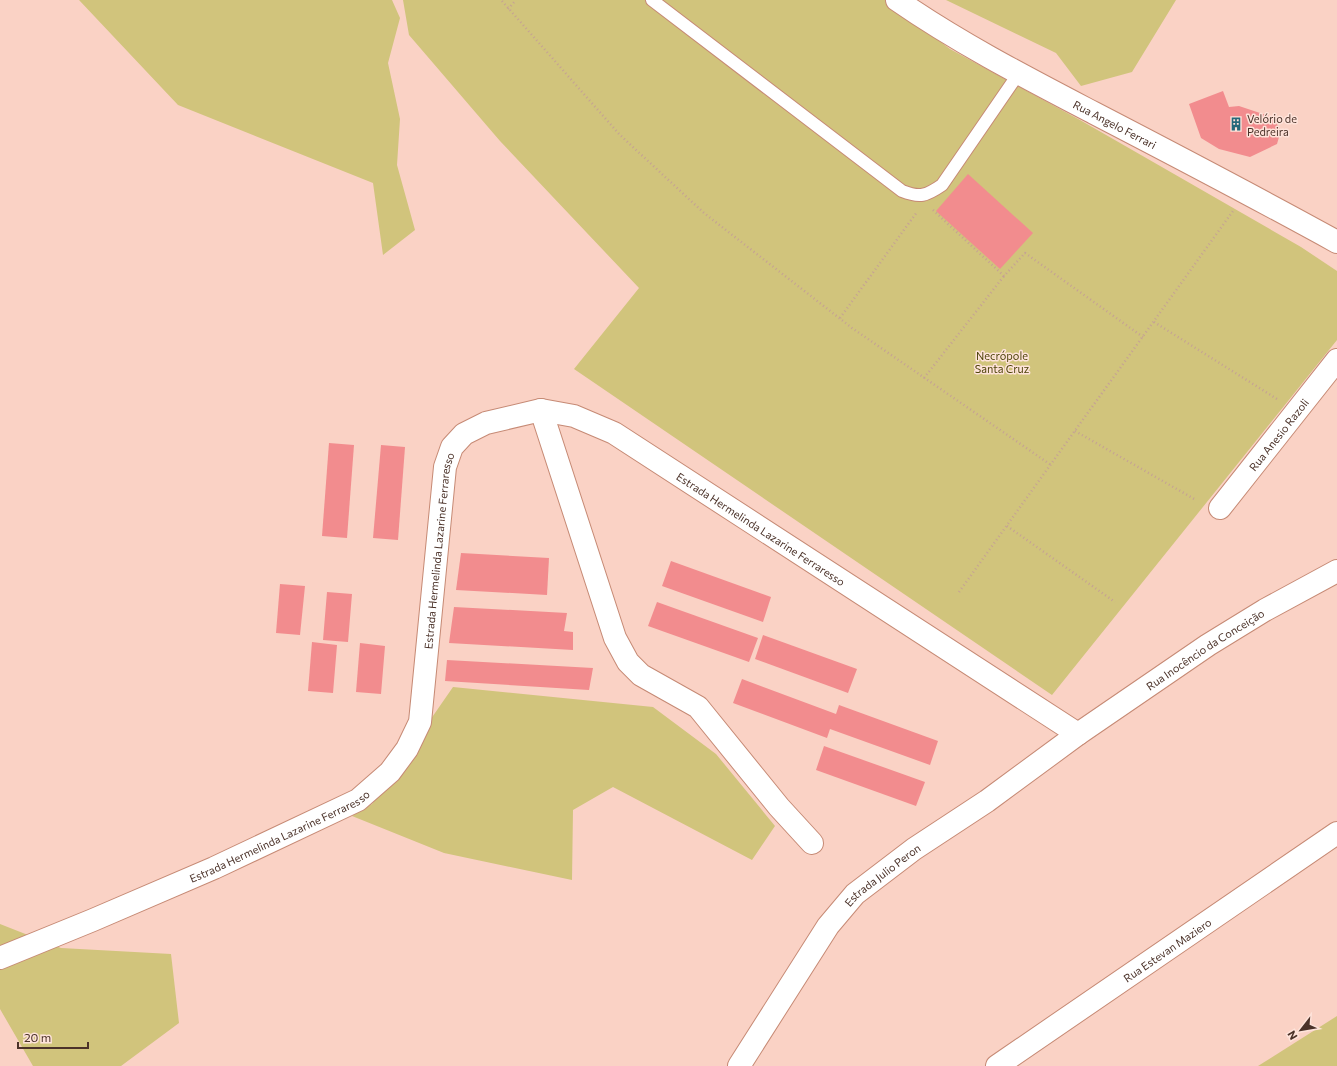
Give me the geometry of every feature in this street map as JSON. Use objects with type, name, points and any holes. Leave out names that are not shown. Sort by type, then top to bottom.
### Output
[{"type":"street","name":"Rua Angelo Ferrari","points":[[897,0],[932,24],[1019,74],[1247,192],[1337,242]]},
{"type":"street","name":"Rua Anesio Razoli","points":[[1220,508],[1337,360]]},
{"type":"street","name":"Estrada Hermelinda Lazarine Ferraresso","points":[[0,958],[214,868],[358,800],[390,772],[407,749],[420,722],[445,467],[452,447],[464,434],[486,423],[541,410],[574,416],[614,433],[1078,734]]},
{"type":"street","points":[[541,410],[615,638],[628,662],[642,675],[698,706],[779,807],[812,843]]},
{"type":"street","name":"Rua Inocêncio da Conceição","points":[[1078,734],[1208,645],[1265,610],[1337,570]]},
{"type":"street","name":"Estrada Julio Peron","points":[[739,1066],[828,926],[855,894],[914,849],[987,802],[1078,734]]},
{"type":"street","name":"Rua Estevan Maziero","points":[[997,1066],[1337,833]]},
{"type":"lane","points":[[652,0],[902,191],[915,196],[930,193],[942,185],[1019,74]]},
{"type":"path","points":[[508,9],[516,0]]},
{"type":"path","points":[[502,1],[620,135],[704,213],[840,318],[924,378],[1051,465]]},
{"type":"path","points":[[959,592],[1247,192]]},
{"type":"path","points":[[840,318],[922,208]]},
{"type":"path","points":[[932,209],[1004,276]]},
{"type":"path","points":[[924,378],[1004,276],[1026,253],[1143,337]]},
{"type":"path","points":[[1154,322],[1277,399]]},
{"type":"path","points":[[1075,431],[1196,500]]},
{"type":"path","points":[[1007,526],[1115,602]]},
{"type":"green space","points":[[79,0],[392,0],[400,18],[388,63],[400,119],[397,165],[415,230],[383,255],[373,183],[178,105]]},
{"type":"green space","name":"Necrópole Santa Cruz","points":[[403,0],[886,0],[950,49],[1080,120],[1301,247],[1337,271],[1337,340],[1052,695],[574,369],[639,288],[500,141],[409,35]]},
{"type":"green space","points":[[946,0],[1176,0],[1132,72],[1081,86],[1056,53]]},
{"type":"green space","points":[[453,687],[653,707],[716,754],[775,826],[752,860],[613,787],[573,810],[572,880],[444,853],[352,816],[372,804]]},
{"type":"green space","points":[[0,924],[61,948],[171,954],[179,1023],[121,1066],[33,1066],[0,1009]]},
{"type":"green space","points":[[1337,1016],[1337,1066],[1258,1066]]},
{"type":"building","name":"Velório de Pedreira","points":[[1223,91],[1229,107],[1239,106],[1272,117],[1281,130],[1277,144],[1250,157],[1219,149],[1201,138],[1189,104]]},
{"type":"building","points":[[968,174],[1033,233],[1000,269],[936,211]]},
{"type":"building","points":[[329,443],[354,445],[347,538],[322,536]]},
{"type":"building","points":[[381,445],[405,447],[398,540],[373,538]]},
{"type":"building","points":[[461,553],[549,558],[547,595],[456,590]]},
{"type":"building","points":[[671,561],[771,597],[763,622],[662,586]]},
{"type":"building","points":[[280,584],[305,586],[300,635],[276,633]]},
{"type":"building","points":[[327,592],[352,594],[348,642],[323,640]]},
{"type":"building","points":[[657,602],[758,638],[749,662],[648,626]]},
{"type":"building","points":[[454,607],[567,613],[564,631],[573,632],[573,650],[449,643]]},
{"type":"building","points":[[763,635],[857,669],[848,693],[755,659]]},
{"type":"building","points":[[312,642],[337,645],[333,693],[308,691]]},
{"type":"building","points":[[360,643],[385,646],[381,694],[356,692]]},
{"type":"building","points":[[447,660],[593,668],[589,690],[445,681]]},
{"type":"building","points":[[742,679],[836,714],[839,705],[938,741],[930,765],[830,729],[827,738],[733,703]]},
{"type":"building","points":[[824,746],[925,782],[916,806],[816,770]]},
{"type":"place","name":"Velório de Pedreira","points":[[1236,124]]}]
